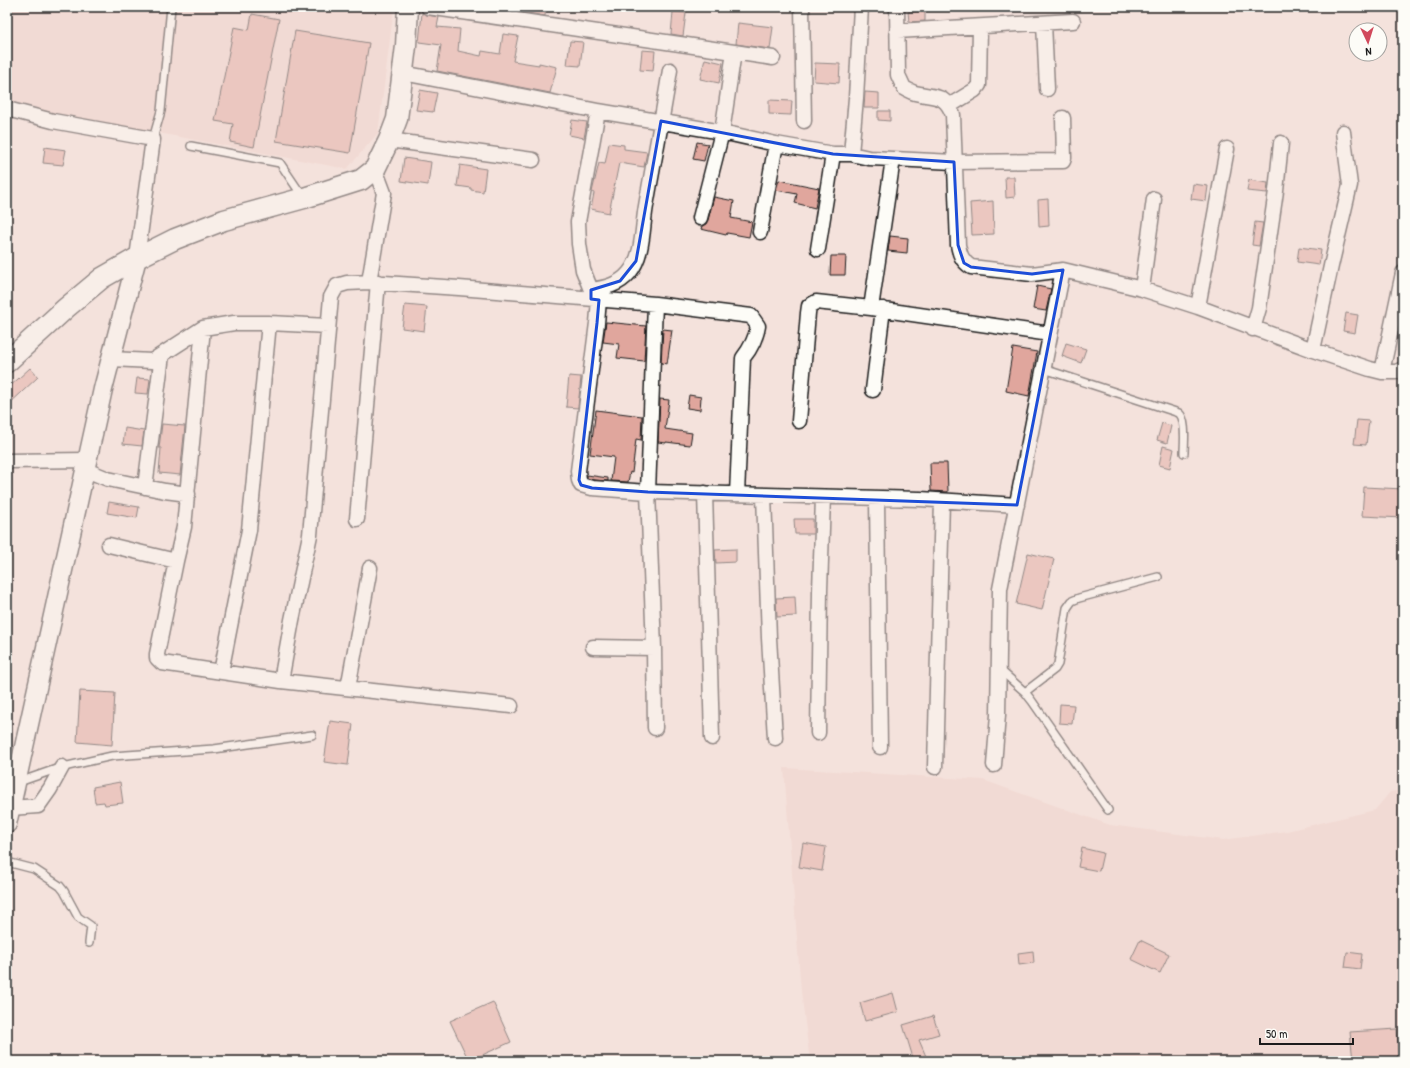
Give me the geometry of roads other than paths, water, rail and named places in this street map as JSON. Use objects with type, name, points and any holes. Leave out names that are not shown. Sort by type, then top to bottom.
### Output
[{"type":"main road","points":[[7,362],[66,308],[102,278],[137,258],[175,240],[224,220],[304,198],[361,180],[375,169],[397,119],[406,46],[408,7]]},
{"type":"street","points":[[428,7],[773,58]]},
{"type":"street","points":[[802,7],[804,121]]},
{"type":"street","points":[[851,154],[861,7]]},
{"type":"street","points":[[897,7],[898,75],[904,88],[915,93],[939,97],[949,106],[953,115],[958,244],[964,263],[971,267],[1032,274],[1063,270],[1142,289],[1313,350],[1382,372],[1396,372],[1403,369]]},
{"type":"street","points":[[897,31],[1073,21]]},
{"type":"street","points":[[1044,23],[1047,89]]},
{"type":"street","points":[[949,106],[975,90],[979,85],[980,27]]},
{"type":"street","points":[[700,218],[722,132],[734,52]]},
{"type":"street","points":[[593,296],[620,281],[629,273],[636,261],[640,248],[670,70]]},
{"type":"street","points":[[403,73],[598,111],[722,132],[776,144],[833,154],[851,154],[869,158],[954,162],[1062,161],[1064,158],[1062,118]]},
{"type":"street","points":[[7,109],[53,121],[153,139],[137,258],[103,389],[9,816]]},
{"type":"street","points":[[598,111],[578,222],[579,244],[583,270],[593,296],[597,323],[578,471],[578,480],[581,485],[592,488],[648,492],[942,501],[1017,505]]},
{"type":"street","points":[[1313,350],[1350,185],[1343,132]]},
{"type":"street","points":[[389,140],[533,160]]},
{"type":"street","points":[[1253,329],[1260,300],[1276,191],[1281,143]]},
{"type":"street","points":[[760,232],[776,144]]},
{"type":"street","points":[[1198,308],[1227,149]]},
{"type":"street","points":[[818,249],[833,154]]},
{"type":"street","points":[[874,390],[877,308],[893,159]]},
{"type":"street","points":[[357,519],[374,282],[384,193],[375,169]]},
{"type":"street","points":[[1142,289],[1154,199]]},
{"type":"street","points":[[994,765],[998,715],[1000,589],[1063,270]]},
{"type":"street","points":[[1382,372],[1403,274]]},
{"type":"street","points":[[280,680],[310,535],[330,297],[337,286],[347,283],[374,282],[593,296],[750,316],[755,320],[758,326],[757,334],[751,347],[743,358],[737,494]]},
{"type":"street","points":[[799,421],[809,306],[816,302],[877,308],[1050,334]]},
{"type":"street","points":[[655,304],[648,492],[654,648],[655,728]]},
{"type":"street","points":[[112,359],[152,361],[203,328],[234,323],[328,326]]},
{"type":"street","points":[[222,672],[249,530],[269,323]]},
{"type":"street","points":[[203,328],[184,527],[157,654],[159,661],[167,664],[280,680],[511,706]]},
{"type":"street","points":[[145,487],[162,355]]},
{"type":"street","points":[[7,461],[86,465],[108,479],[188,494]]},
{"type":"street","points":[[705,493],[712,738]]},
{"type":"street","points":[[764,496],[769,638],[775,738]]},
{"type":"street","points":[[818,733],[823,497]]},
{"type":"street","points":[[877,499],[880,747]]},
{"type":"street","points":[[935,767],[942,501]]},
{"type":"street","points":[[109,545],[176,561]]},
{"type":"street","points":[[348,688],[370,568]]},
{"type":"street","points":[[593,647],[654,648]]},
{"type":"street","points":[[9,816],[38,806],[50,789],[62,767]]},
{"type":"lane","points":[[153,139],[161,111],[171,7]]},
{"type":"lane","points":[[191,146],[280,164],[304,198]]},
{"type":"lane","points":[[1044,369],[1179,413],[1182,416],[1183,422],[1184,453]]},
{"type":"lane","points":[[1025,692],[1056,669],[1067,608],[1072,601],[1158,577]]},
{"type":"lane","points":[[999,669],[1025,692],[1108,810]]},
{"type":"lane","points":[[16,783],[62,767],[112,756],[214,749],[312,735]]},
{"type":"lane","points":[[7,862],[34,869],[60,886],[78,917],[91,926],[89,943]]}]
